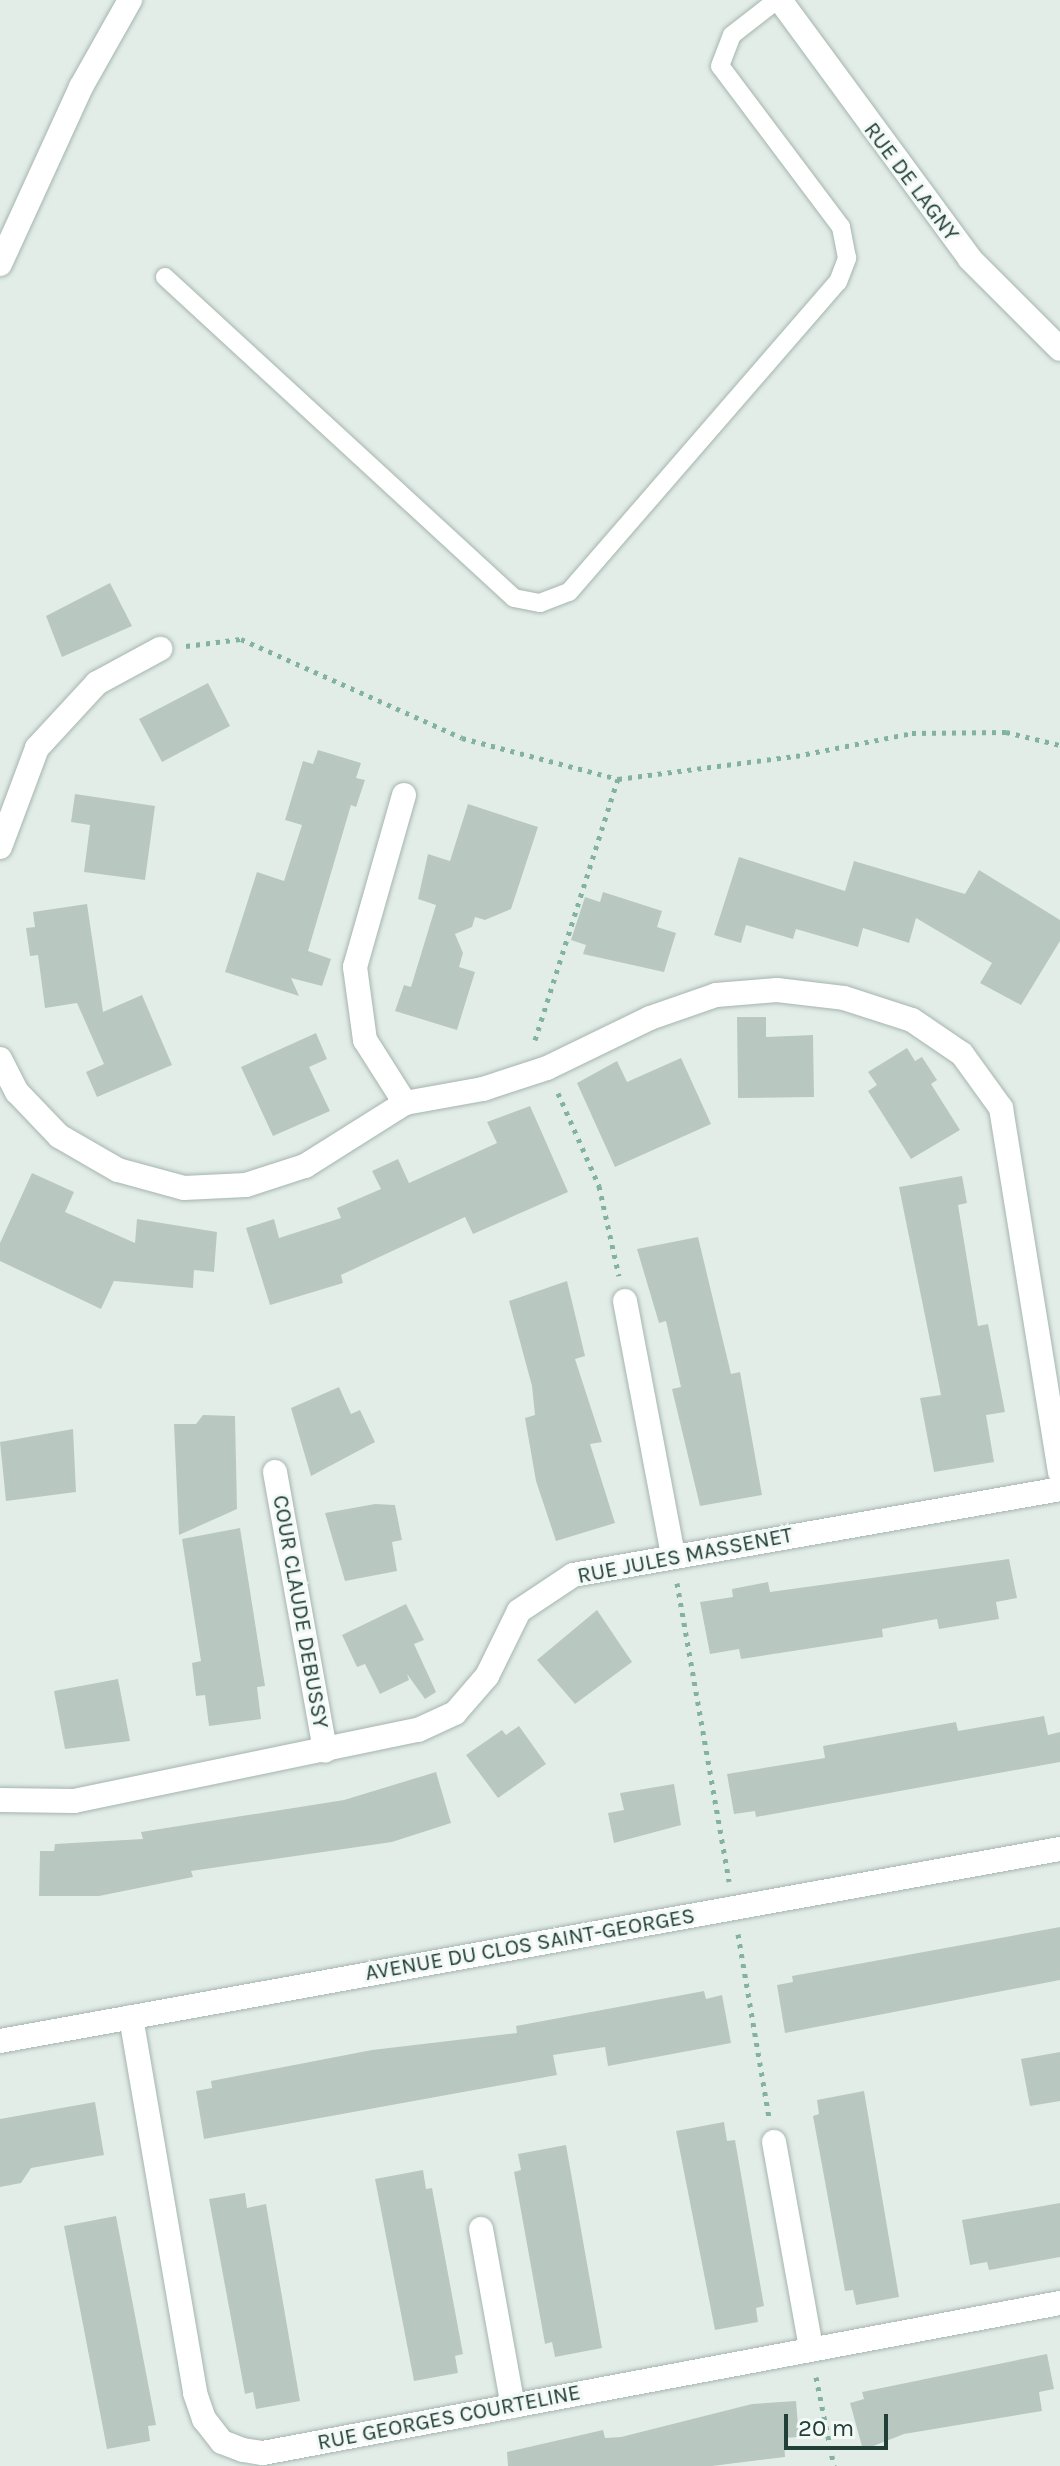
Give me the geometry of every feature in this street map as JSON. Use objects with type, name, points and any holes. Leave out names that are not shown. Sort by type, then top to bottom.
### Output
[{"type":"street","points":[[0,264],[88,74],[130,0]]},
{"type":"street","name":"RUE DE LAGNY","points":[[778,0],[970,259],[1060,349]]},
{"type":"street","points":[[0,847],[37,748],[97,683],[160,649]]},
{"type":"street","points":[[404,795],[355,967],[365,1040],[405,1103]]},
{"type":"street","points":[[0,1059],[17,1092],[59,1136],[118,1170],[184,1188],[246,1185],[305,1166],[405,1103],[483,1089],[534,1072],[650,1018],[716,995],[777,990],[844,998],[912,1020],[962,1054],[1001,1108],[1060,1472]]},
{"type":"street","points":[[625,1301],[673,1555]]},
{"type":"street","name":"COUR CLAUDE DEBUSSY","points":[[275,1472],[325,1751]]},
{"type":"street","name":"RUE JULES MASSENET","points":[[0,1800],[74,1801],[418,1730],[455,1713],[487,1676],[519,1611],[573,1575],[1060,1489]]},
{"type":"street","name":"AVENUE DU CLOS SAINT-GEORGES","points":[[0,2041],[1060,1849]]},
{"type":"street","name":"RUE GEORGES COURTELINE","points":[[131,2017],[195,2393],[204,2419],[222,2442],[263,2453],[1060,2303]]},
{"type":"street","points":[[774,2142],[811,2348]]},
{"type":"street","points":[[481,2229],[513,2406]]},
{"type":"lane","points":[[165,277],[514,598],[540,603],[569,592],[838,282],[847,258],[841,227],[720,66],[732,35],[778,0]]},
{"type":"path","points":[[160,649],[241,639],[462,738],[618,779],[796,756],[912,733],[1006,732],[1060,745]]},
{"type":"path","points":[[609,807],[618,779]]},
{"type":"path","points":[[673,1555],[774,2142]]},
{"type":"path","points":[[811,2348],[834,2466]]},
{"type":"building","points":[[110,583],[132,626],[62,657],[46,616]]},
{"type":"building","points":[[208,683],[230,726],[162,762],[139,719]]},
{"type":"building","points":[[318,750],[361,763],[356,778],[365,780],[356,807],[351,805],[308,951],[331,959],[322,986],[291,978],[299,996],[225,972],[257,872],[284,881],[302,825],[285,820],[303,761],[313,764]]},
{"type":"building","points":[[75,794],[155,806],[145,880],[84,872],[90,825],[71,822]]},
{"type":"building","points":[[468,804],[538,827],[511,909],[485,920],[475,917],[472,927],[455,934],[463,953],[459,967],[475,972],[457,1030],[395,1011],[404,985],[411,987],[436,905],[418,899],[428,854],[450,861]]},
{"type":"building","points":[[739,857],[845,891],[854,861],[965,894],[979,870],[1060,920],[1060,941],[1021,1005],[980,983],[992,963],[916,918],[909,943],[863,928],[858,947],[796,929],[793,939],[746,925],[741,943],[714,935]]},
{"type":"building","points":[[603,892],[662,911],[657,927],[676,933],[664,972],[583,954],[586,945],[571,940],[585,897],[600,902]]},
{"type":"building","points":[[87,904],[103,1012],[142,995],[172,1065],[97,1097],[86,1072],[104,1064],[77,1003],[45,1008],[38,955],[30,956],[26,928],[35,927],[33,912]]},
{"type":"building","points":[[737,1017],[766,1017],[766,1037],[813,1035],[814,1097],[738,1098]]},
{"type":"building","points":[[316,1033],[327,1059],[309,1067],[330,1111],[273,1136],[241,1067]]},
{"type":"building","points":[[907,1048],[915,1061],[922,1057],[937,1080],[931,1084],[960,1130],[911,1159],[868,1091],[877,1085],[868,1072]]},
{"type":"building","points":[[681,1058],[711,1124],[615,1167],[577,1083],[617,1061],[627,1082]]},
{"type":"building","points":[[530,1106],[568,1192],[473,1234],[465,1217],[341,1275],[343,1283],[270,1305],[246,1228],[274,1219],[279,1238],[341,1218],[337,1208],[381,1189],[372,1171],[398,1159],[409,1183],[497,1143],[487,1122]]},
{"type":"building","points":[[32,1173],[74,1192],[65,1212],[135,1243],[137,1219],[217,1232],[214,1272],[194,1270],[193,1288],[114,1281],[101,1309],[0,1261],[0,1243]]},
{"type":"building","points":[[962,1176],[967,1203],[958,1205],[978,1326],[988,1324],[1005,1412],[986,1415],[994,1462],[934,1472],[920,1398],[941,1395],[899,1187]]},
{"type":"building","points":[[698,1237],[731,1374],[740,1372],[762,1495],[700,1506],[672,1389],[681,1387],[666,1321],[659,1323],[637,1249]]},
{"type":"building","points":[[567,1281],[585,1356],[575,1359],[602,1442],[590,1444],[615,1523],[556,1541],[536,1481],[525,1418],[535,1415],[532,1386],[509,1301]]},
{"type":"building","points":[[339,1387],[351,1414],[360,1410],[375,1442],[311,1476],[291,1408]]},
{"type":"building","points":[[203,1415],[235,1416],[237,1509],[179,1535],[174,1424],[196,1424]]},
{"type":"building","points":[[73,1429],[76,1492],[6,1501],[0,1442]]},
{"type":"building","points":[[375,1504],[395,1505],[402,1540],[392,1542],[397,1571],[345,1581],[325,1513]]},
{"type":"building","points":[[240,1528],[265,1686],[257,1687],[261,1719],[209,1726],[205,1695],[196,1696],[192,1663],[201,1661],[182,1539]]},
{"type":"building","points":[[1009,1559],[1017,1598],[996,1602],[999,1619],[939,1629],[937,1619],[882,1629],[883,1637],[741,1659],[739,1649],[710,1654],[700,1602],[733,1597],[732,1589],[768,1582],[770,1592]]},
{"type":"building","points":[[406,1604],[424,1640],[414,1644],[436,1692],[425,1699],[407,1674],[409,1680],[380,1694],[365,1664],[357,1667],[342,1635]]},
{"type":"building","points":[[597,1610],[632,1662],[575,1704],[537,1660]]},
{"type":"building","points":[[118,1679],[130,1741],[65,1749],[54,1691]]},
{"type":"building","points":[[1044,1716],[1048,1735],[1060,1732],[1060,1762],[756,1817],[755,1811],[734,1814],[727,1774],[825,1758],[823,1746],[956,1722],[958,1731]]},
{"type":"building","points":[[519,1726],[546,1764],[498,1798],[466,1755],[502,1730],[506,1735]]},
{"type":"building","points":[[436,1772],[451,1823],[392,1842],[191,1871],[193,1877],[99,1896],[39,1896],[40,1851],[54,1851],[55,1844],[143,1839],[141,1832],[344,1800]]},
{"type":"building","points":[[674,1784],[681,1825],[614,1843],[608,1813],[624,1810],[620,1793]]},
{"type":"building","points":[[1060,1927],[1060,1980],[785,2033],[777,1985],[793,1982],[792,1976]]},
{"type":"building","points":[[704,1991],[706,1999],[722,1995],[731,2043],[608,2066],[605,2047],[553,2055],[557,2075],[204,2139],[196,2091],[212,2088],[211,2081],[372,2050],[517,2033],[516,2026]]},
{"type":"building","points":[[1060,2052],[1060,2101],[1030,2106],[1021,2059]]},
{"type":"building","points":[[864,2091],[899,2297],[856,2305],[853,2290],[845,2291],[813,2116],[819,2114],[817,2100]]},
{"type":"building","points":[[95,2102],[104,2155],[31,2168],[21,2183],[0,2187],[0,2119]]},
{"type":"building","points":[[724,2122],[727,2141],[735,2140],[764,2306],[756,2308],[758,2322],[715,2330],[676,2131]]},
{"type":"building","points":[[566,2145],[602,2348],[555,2357],[552,2342],[545,2344],[514,2172],[521,2170],[518,2154]]},
{"type":"building","points":[[423,2170],[426,2189],[432,2188],[463,2354],[455,2356],[458,2373],[414,2381],[375,2179]]},
{"type":"building","points":[[245,2193],[247,2208],[266,2204],[300,2401],[256,2409],[253,2392],[245,2394],[209,2199]]},
{"type":"building","points":[[1060,2203],[1060,2257],[989,2270],[987,2262],[970,2265],[962,2220]]},
{"type":"building","points":[[116,2216],[156,2425],[148,2426],[150,2441],[107,2449],[64,2226]]},
{"type":"building","points":[[1047,2354],[1054,2389],[1039,2392],[1042,2411],[904,2434],[863,2450],[850,2403],[864,2399],[862,2392]]},
{"type":"building","points":[[796,2401],[799,2437],[784,2438],[785,2457],[712,2466],[508,2466],[507,2452],[603,2430],[605,2438],[621,2437],[752,2404]]}]
